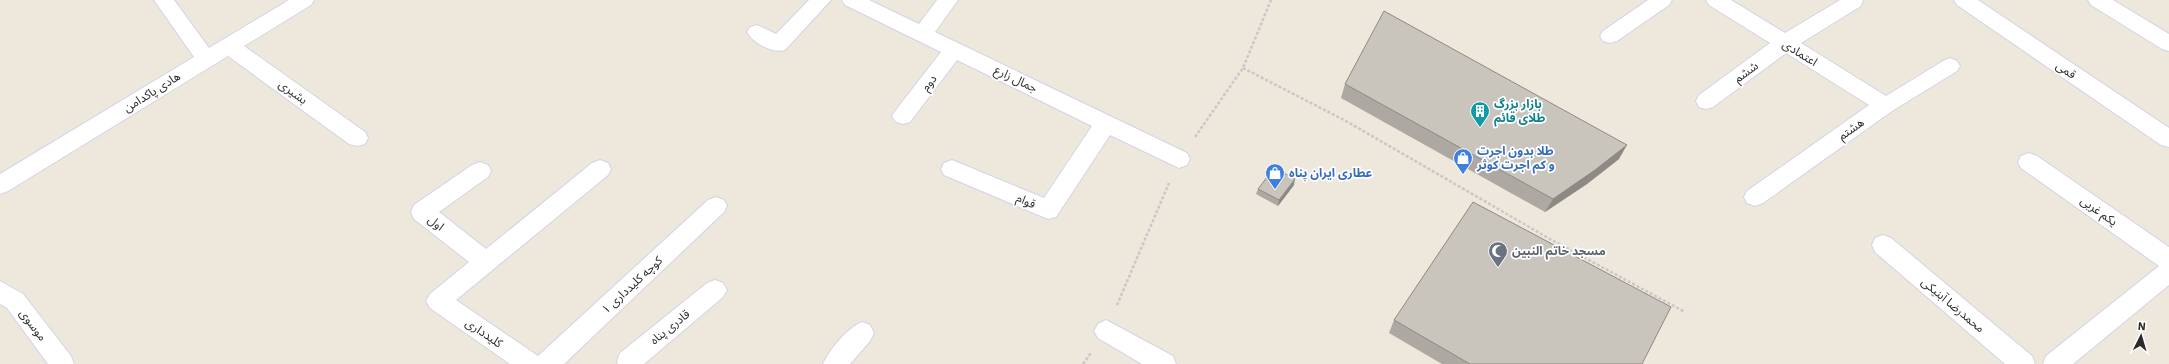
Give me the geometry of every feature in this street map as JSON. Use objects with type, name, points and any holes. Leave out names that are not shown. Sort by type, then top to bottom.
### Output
[{"type":"street","points":[[164,0],[206,59]]},
{"type":"street","name":"هادی پاکدامن","points":[[0,185],[304,0]]},
{"type":"street","points":[[758,32],[778,45],[821,0]]},
{"type":"street","name":"جمال زارع","points":[[852,0],[1179,159]]},
{"type":"street","points":[[923,34],[948,0]]},
{"type":"street","points":[[1610,36],[1662,0]]},
{"type":"street","name":"اعتمادی","points":[[1716,0],[1885,105]]},
{"type":"street","name":"قمی","points":[[1964,0],[2169,139]]},
{"type":"street","points":[[2098,0],[2169,44]]},
{"type":"street","name":"ششم","points":[[1706,101],[1785,43],[1854,1]]},
{"type":"street","name":"بشیری","points":[[228,45],[357,138]]},
{"type":"street","name":"دوم","points":[[903,116],[954,50]]},
{"type":"street","name":"هشتم","points":[[1755,197],[1885,105],[1891,103],[1950,66]]},
{"type":"street","name":"قوام","points":[[952,169],[1048,210],[1106,123]]},
{"type":"street","name":"یکم غربی","points":[[2029,162],[2169,260]]},
{"type":"street","points":[[486,262],[600,169]]},
{"type":"street","name":"اول","points":[[480,171],[422,212],[486,262]]},
{"type":"street","name":"کوچه کلیدداری ۱","points":[[547,364],[716,206]]},
{"type":"street","name":"محمدرضا آبنیکی","points":[[1883,245],[2023,364]]},
{"type":"street","name":"کلیدداری","points":[[486,262],[438,301],[530,364]]},
{"type":"street","points":[[2055,364],[2169,271]]},
{"type":"street","name":"قادری پناه","points":[[632,364],[629,361],[715,290]]},
{"type":"street","name":"موسوی","points":[[0,291],[15,301],[62,364]]},
{"type":"street","points":[[1106,331],[1164,364]]},
{"type":"street","points":[[835,364],[862,334]]},
{"type":"path","points":[[1243,68],[1346,121],[1550,239],[1685,312]]},
{"type":"building","name":"بازار بزرگ طلای قائم","points":[[1384,11],[1627,145],[1595,170],[1553,199],[1345,84]]},
{"type":"building","name":"عطاری ایران پناه","points":[[1274,168],[1295,179],[1279,200],[1258,189]]},
{"type":"building","name":"مسجد خاتم النبین","points":[[1473,202],[1671,307],[1642,364],[1470,364],[1394,320]]},
{"type":"place","name":"بازار بزرگ طلای قائم","points":[[1480,128]]},
{"type":"place","name":"طلا بدون اجرت و كم اجرت كوثر","points":[[1463,175]]},
{"type":"place","name":"عطاری ایران پناه","points":[[1275,190]]},
{"type":"place","name":"مسجد خاتم النبین","points":[[1498,268]]}]
